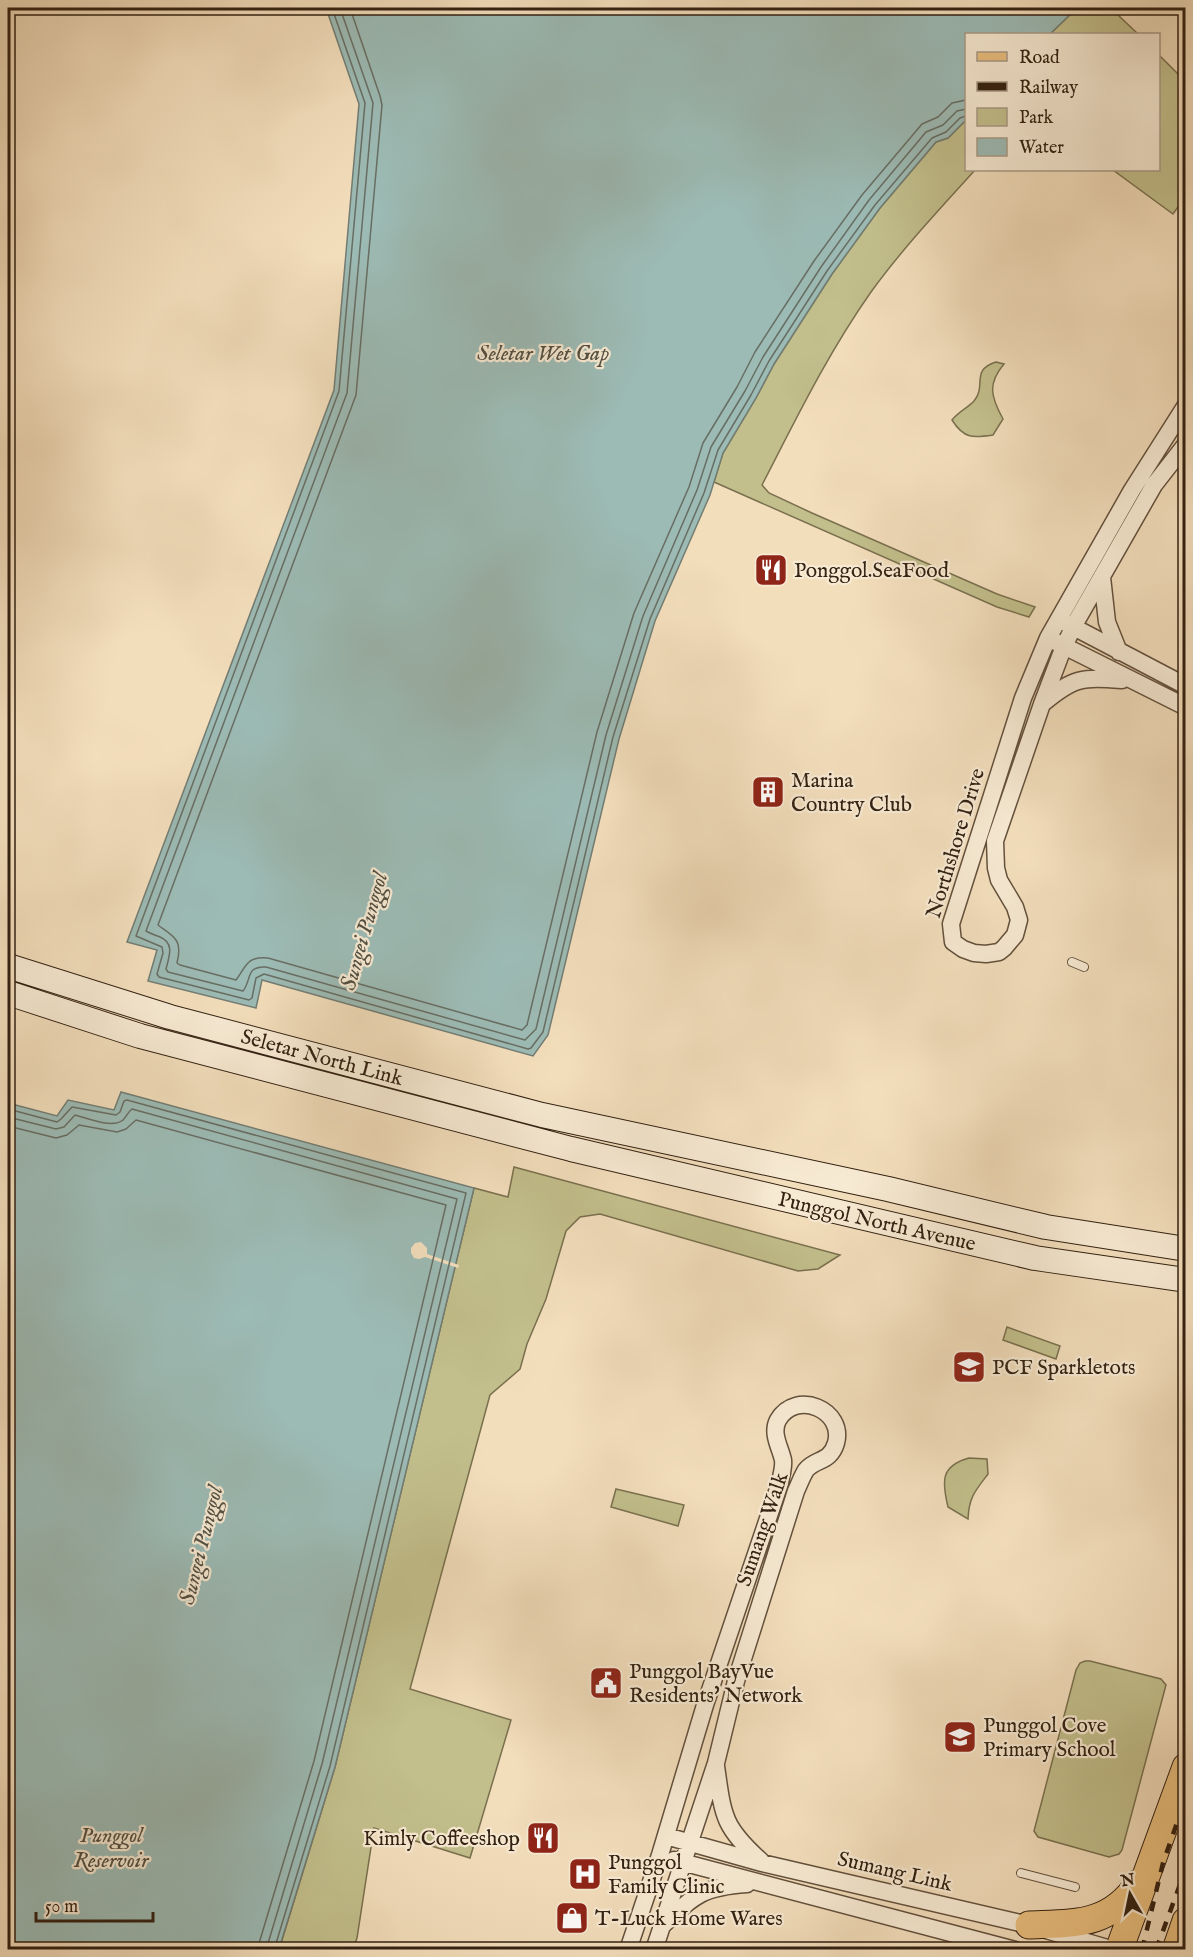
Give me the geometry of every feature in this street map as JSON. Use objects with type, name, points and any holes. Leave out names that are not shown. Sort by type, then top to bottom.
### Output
[{"type":"main road","name":"Seletar North Link","points":[[8,966],[170,1017],[542,1115],[640,1136]]},
{"type":"main road","name":"Seletar North Link","points":[[8,993],[140,1036],[572,1149]]},
{"type":"main road","name":"Punggol North Avenue","points":[[640,1136],[898,1191],[1046,1227],[1185,1249]]},
{"type":"main road","name":"Punggol North Avenue","points":[[572,1149],[1035,1258],[1185,1280]]},
{"type":"main road","points":[[1119,1950],[1185,1767]]},
{"type":"main road","points":[[1029,1925],[1084,1923],[1100,1917],[1130,1897],[1151,1866]]},
{"type":"main road","points":[[1176,1950],[1185,1921]]},
{"type":"street","name":"Northshore Drive","points":[[1185,405],[1147,481],[1102,577],[1064,646],[995,841],[998,878],[1015,907],[1019,925],[1015,935],[999,952],[986,954],[963,949],[953,942],[951,924],[1023,698],[1048,638],[1058,618],[1147,481],[1185,444]]},
{"type":"street","points":[[1102,577],[1107,622],[1119,652]]},
{"type":"street","points":[[1058,618],[1185,686]]},
{"type":"street","points":[[1048,638],[1185,707]]},
{"type":"street","points":[[1042,704],[1063,686],[1078,679],[1094,677],[1132,680]]},
{"type":"street","name":"Sumang Walk","points":[[628,1950],[666,1836],[705,1705],[780,1483],[784,1462],[777,1443],[778,1420],[786,1412],[800,1405],[815,1406],[825,1411],[833,1420],[837,1433],[836,1444],[830,1455],[807,1470],[796,1491],[736,1681],[716,1762],[654,1950]]},
{"type":"street","points":[[716,1762],[722,1808],[728,1824],[739,1841],[762,1863]]},
{"type":"street","name":"Sumang Link","points":[[666,1836],[762,1863],[1029,1925],[1114,1950]]},
{"type":"street","name":"Sumang Link","points":[[660,1855],[1015,1950]]},
{"type":"street","points":[[661,1928],[690,1899],[701,1894],[719,1886],[760,1883]]},
{"type":"lane","points":[[1072,962],[1084,967]]},
{"type":"lane","points":[[1022,1873],[1075,1887]]},
{"type":"green space","points":[[1077,8],[1125,8],[1118,15],[1137,33],[1051,33]]},
{"type":"green space","points":[[1160,56],[1185,81],[1185,197],[1173,214],[1114,171],[1160,171]]},
{"type":"green space","points":[[965,121],[965,171],[974,171],[895,260],[855,315],[813,387],[762,485],[769,493],[812,513],[997,594],[1035,607],[1029,617],[997,607],[714,482],[723,453],[774,364],[832,274],[880,208],[936,142],[948,138]]},
{"type":"green space","points":[[996,362],[1004,364],[993,384],[996,404],[1003,419],[993,435],[970,436],[961,431],[952,420],[978,395],[983,369]]},
{"type":"green space","points":[[514,1167],[840,1255],[818,1269],[798,1271],[600,1214],[580,1217],[566,1231],[546,1299],[527,1344],[520,1369],[490,1395],[410,1689],[511,1720],[470,1858],[374,1828],[357,1938],[353,1949],[279,1950],[335,1767],[474,1188],[508,1197]]},
{"type":"green space","points":[[1007,1327],[1060,1346],[1056,1359],[1003,1340]]},
{"type":"green space","points":[[969,1458],[987,1459],[988,1474],[973,1495],[968,1519],[948,1507],[944,1483],[948,1470],[960,1461]]},
{"type":"green space","points":[[616,1489],[684,1505],[678,1526],[611,1507]]},
{"type":"green space","points":[[1085,1661],[1161,1679],[1166,1685],[1122,1850],[1119,1854],[1109,1857],[1038,1837],[1034,1831],[1076,1670],[1080,1663]]},
{"type":"water","name":"Seletar Wet Gap","points":[[326,8],[1077,8],[1051,33],[965,33],[965,121],[948,138],[936,142],[880,208],[832,274],[774,364],[723,453],[710,495],[655,621],[619,739],[548,1035],[533,1056],[262,980],[256,1008],[148,981],[157,950],[127,942],[334,390],[359,104]]},
{"type":"water","points":[[121,1092],[474,1188],[335,1767],[279,1949],[8,1949],[8,1103],[57,1116],[68,1100],[114,1110]]},
{"type":"pier","points":[[421,1242],[427,1248],[427,1254],[459,1265],[458,1268],[425,1257],[414,1258],[411,1248],[415,1243]]},
{"type":"railway","points":[[1142,1950],[1163,1863],[1186,1797]]},
{"type":"railway","points":[[1156,1950],[1186,1868]]},
{"type":"place","name":"Ponggol.SeaFood","points":[[771,570]]},
{"type":"place","name":"Marina Country Club","points":[[768,792]]},
{"type":"place","name":"PCF Sparkletots","points":[[969,1367]]},
{"type":"place","name":"Punggol BayVue Residents' Network","points":[[606,1683]]},
{"type":"place","name":"Punggol Cove Primary School","points":[[960,1737]]},
{"type":"place","name":"Kimly Coffeeshop","points":[[543,1838]]},
{"type":"place","name":"Punggol Family Clinic","points":[[585,1874]]},
{"type":"place","name":"T-Luck Home Wares","points":[[572,1918]]},
{"type":"water label","name":"Sungei Punggol","points":[[363,931]]},
{"type":"water label","name":"Sungei Punggol","points":[[200,1545]]},
{"type":"water label","name":"Punggol Reservoir","points":[[111,1847]]}]
